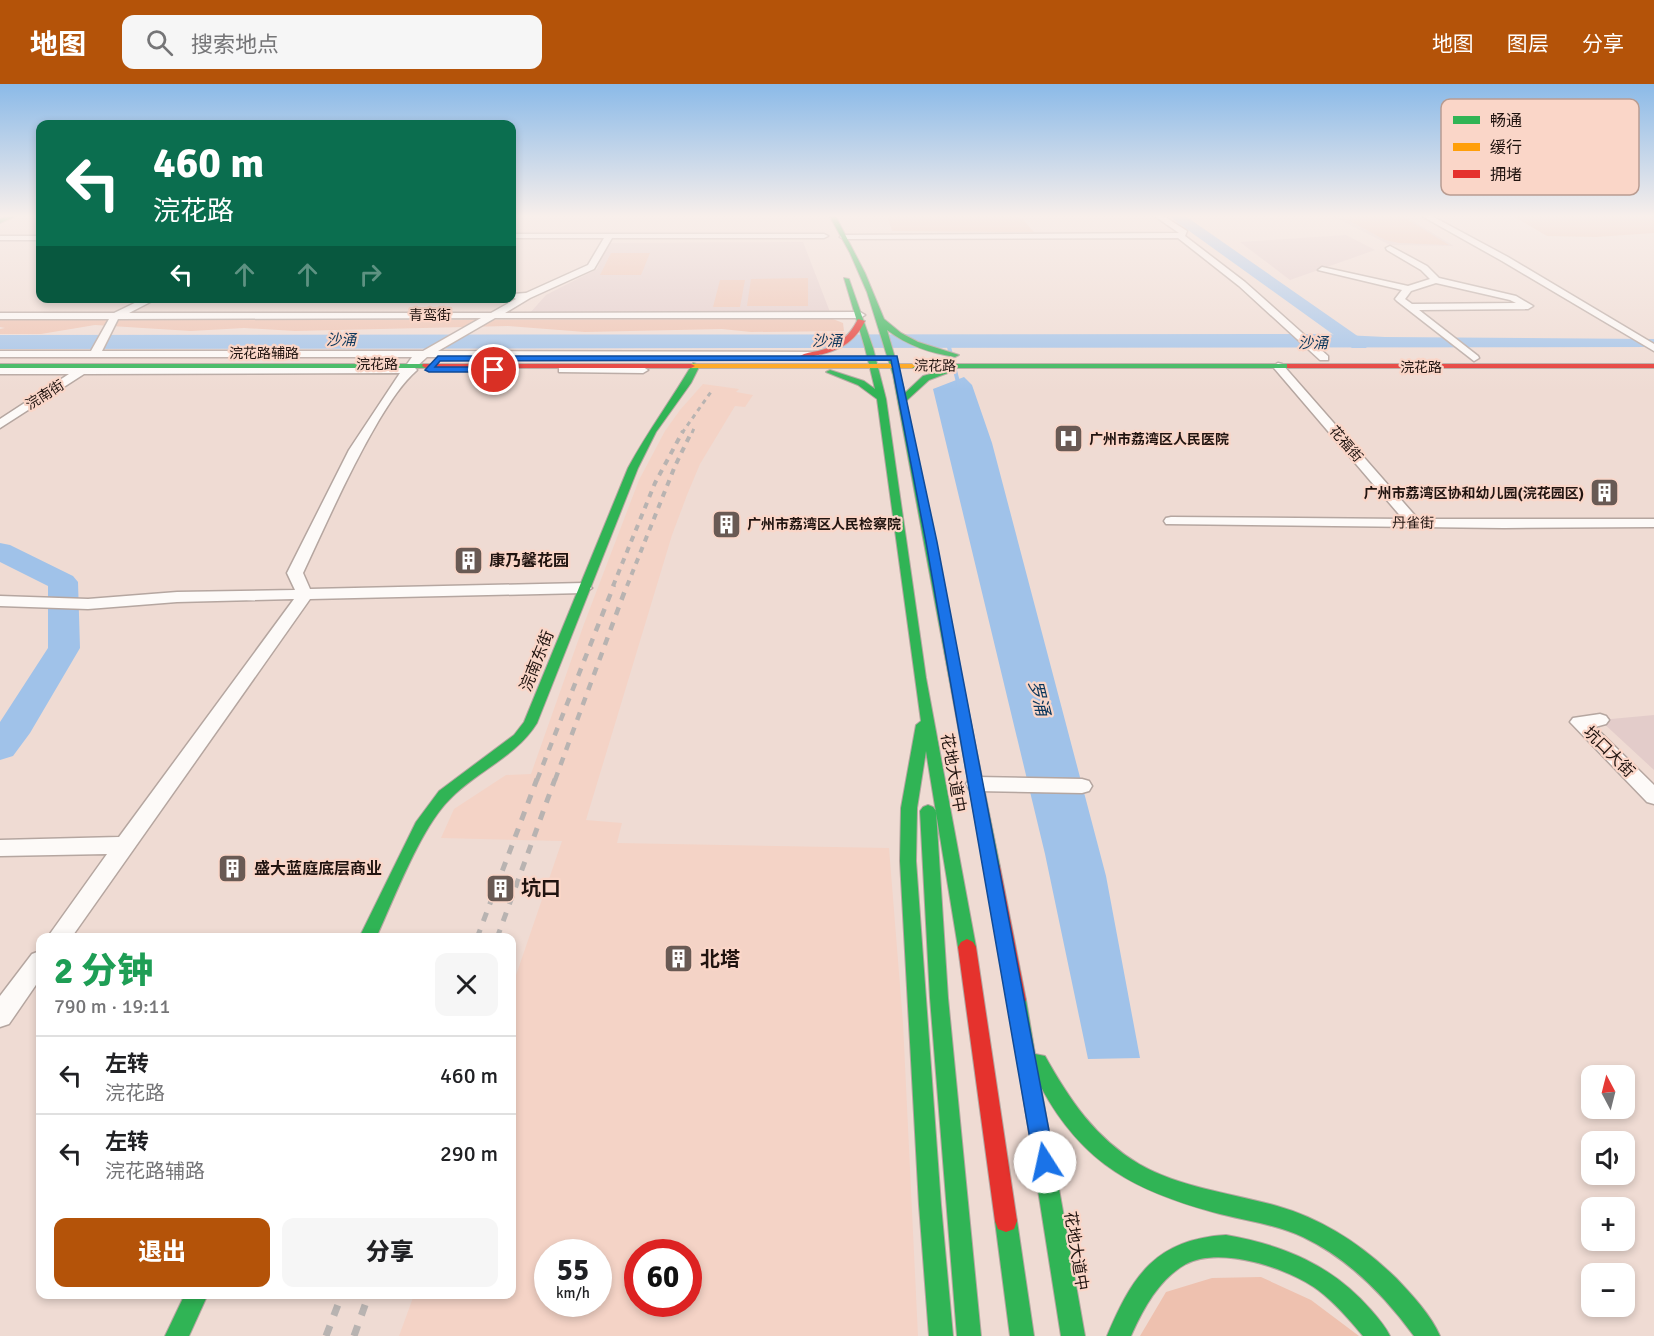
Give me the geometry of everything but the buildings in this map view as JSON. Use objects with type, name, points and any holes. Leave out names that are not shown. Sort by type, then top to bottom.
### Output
[{"type":"main road","name":"花地大道中","points":[[842,273],[872,357],[892,458],[920,678],[969,959],[1022,1336]]},
{"type":"main road","name":"花地大道中","points":[[863,273],[884,324],[903,399],[1022,1026],[1073,1336]]},
{"type":"main road","points":[[789,359],[818,356],[838,348],[854,339],[861,322]]},
{"type":"main road","points":[[884,324],[901,339],[916,347],[965,363]]},
{"type":"main road","name":"浣花路","points":[[965,363],[997,358],[1474,358],[1652,353]]},
{"type":"main road","name":"浣花路","points":[[818,356],[894,357],[926,362],[965,363],[1654,366]]},
{"type":"main road","name":"浣花路","points":[[433,364],[872,357]]},
{"type":"main road","points":[[789,359],[854,380],[870,388],[882,399],[903,399],[917,384],[965,363]]},
{"type":"main road","name":"浣花路","points":[[0,360],[696,365],[789,359]]},
{"type":"main road","name":"浣花路","points":[[0,366],[89,363],[183,368],[415,362]]},
{"type":"main road","name":"浣南东街","points":[[370,933],[421,826],[444,795],[519,738],[531,723],[618,502],[644,447],[696,365]]},
{"type":"main road","points":[[1596,366],[1654,374]]},
{"type":"main road","points":[[920,678],[939,998],[969,1336]]},
{"type":"main road","points":[[923,725],[909,808],[908,861],[930,1205],[941,1336]]},
{"type":"main road","points":[[1022,1026],[1051,1093],[1070,1121],[1096,1149],[1142,1178],[1192,1195],[1277,1216],[1338,1243],[1357,1257],[1387,1286],[1428,1336]]},
{"type":"main road","points":[[1119,1336],[1124,1318],[1139,1287],[1162,1263],[1186,1251],[1218,1246],[1244,1247],[1273,1255],[1329,1284],[1378,1336]]},
{"type":"main road","points":[[177,1336],[195,1299]]},
{"type":"street","points":[[516,302],[577,273]]},
{"type":"street","points":[[1228,273],[1324,358]]},
{"type":"street","points":[[1338,273],[1408,289],[1436,280],[1513,298],[1528,306],[1409,306]]},
{"type":"street","points":[[1430,273],[1436,280]]},
{"type":"street","points":[[1528,273],[1635,337],[1652,353]]},
{"type":"street","points":[[1408,289],[1400,299],[1474,358]]},
{"type":"street","points":[[516,296],[526,296]]},
{"type":"street","points":[[1564,296],[1623,338],[1652,353]]},
{"type":"street","points":[[89,363],[116,316],[143,303]]},
{"type":"street","points":[[305,596],[295,573],[310,539],[375,416],[415,362],[513,303]]},
{"type":"street","name":"青鸾街","points":[[0,316],[492,315],[861,322]]},
{"type":"street","name":"浣花路辅路","points":[[0,354],[89,363]]},
{"type":"street","name":"浣花路辅路","points":[[0,371],[89,363],[789,359],[818,356]]},
{"type":"street","name":"浣南街","points":[[0,424],[89,363]]},
{"type":"street","name":"花福街","points":[[1278,366],[1414,523]]},
{"type":"street","name":"丹雀街","points":[[1171,521],[1654,523]]},
{"type":"street","points":[[0,601],[88,604],[177,597],[305,596],[584,588]]},
{"type":"street","points":[[62,933],[305,596]]},
{"type":"street","name":"坑口大街","points":[[1600,720],[1579,722],[1654,797]]},
{"type":"street","points":[[976,784],[1082,786]]},
{"type":"street","points":[[0,848],[125,845]]},
{"type":"street","points":[[0,1016],[36,967]]},
{"type":"shaded area","points":[[588,273],[815,273],[830,312],[529,314],[546,295]]},
{"type":"shaded area","points":[[601,273],[642,273],[641,275]]},
{"type":"shaded area","points":[[1281,273],[1309,273],[1290,280]]},
{"type":"shaded area","points":[[808,278],[808,306],[747,306],[751,279]]},
{"type":"shaded area","points":[[720,280],[745,280],[740,307],[713,307]]},
{"type":"shaded area","points":[[833,319],[843,323],[844,331],[751,332],[722,329],[585,332],[508,326],[295,331],[244,328],[191,331],[95,325],[41,334],[0,334],[0,329],[5,328],[0,327],[0,320]]},
{"type":"shaded area","points":[[703,384],[739,389],[736,392],[753,395],[745,407],[735,406],[700,464],[687,495],[672,535],[586,820],[622,823],[617,843],[889,848],[903,1023],[918,1336],[399,1336],[413,1299],[516,1299],[516,975],[562,841],[441,838],[454,809],[506,775],[531,774],[584,624],[639,480],[665,431]]},
{"type":"shaded area","points":[[1654,715],[1654,770],[1600,720]]},
{"type":"shaded area","points":[[1261,1277],[1311,1300],[1359,1336],[1140,1336],[1166,1292],[1212,1278]]},
{"type":"water","name":"沙涌","points":[[1324,334],[1385,337],[1654,339],[1654,347],[0,349],[0,335]]},
{"type":"water","points":[[964,377],[972,385],[992,443],[1106,876],[1140,1058],[1088,1059],[1045,854],[933,389]]},
{"type":"waterway","points":[[1258,273],[1359,344]]},
{"type":"waterway","name":"罗涌","points":[[948,343],[959,386]]},
{"type":"waterway","points":[[0,551],[63,582],[64,648],[18,724],[0,747]]},
{"type":"railway","points":[[682,433],[713,389]]},
{"type":"railway","points":[[692,433],[695,426]]},
{"type":"railway","points":[[613,586],[655,483],[683,431]]},
{"type":"railway","points":[[627,586],[675,466],[692,431]]},
{"type":"railway","points":[[537,780],[614,585]]},
{"type":"railway","points":[[555,780],[627,585]]},
{"type":"railway","points":[[479,933],[537,779]]},
{"type":"railway","points":[[499,933],[555,779]]},
{"type":"railway","points":[[326,1336],[340,1299]]},
{"type":"railway","points":[[354,1336],[367,1299]]},
{"type":"traffic: fast","points":[[862,273],[885,333],[897,375],[992,867]]},
{"type":"traffic: fast","points":[[846,279],[869,348],[883,407],[920,678],[967,947]]},
{"type":"traffic: fast","points":[[882,321],[907,340],[934,351],[955,355]]},
{"type":"traffic: fast","points":[[369,933],[421,826],[444,795],[519,738],[530,723],[633,468],[652,432],[687,383],[696,365]]},
{"type":"traffic: fast","points":[[0,366],[426,366]]},
{"type":"traffic: fast","points":[[912,366],[1290,366]]},
{"type":"traffic: fast","points":[[903,399],[926,378],[949,371]]},
{"type":"traffic: fast","points":[[830,372],[861,383],[882,399]]},
{"type":"traffic: fast","points":[[923,725],[909,808],[908,861],[930,1205],[941,1336]]},
{"type":"traffic: fast","points":[[928,811],[939,998],[969,1336]]},
{"type":"traffic: fast","points":[[1017,1000],[1073,1336]]},
{"type":"traffic: fast","points":[[1038,1062],[1072,1118],[1110,1157],[1158,1184],[1187,1194],[1290,1221],[1330,1239],[1377,1275],[1404,1304],[1428,1336]]},
{"type":"traffic: fast","points":[[1006,1221],[1022,1336]]},
{"type":"traffic: fast","points":[[1119,1336],[1146,1285],[1162,1267],[1181,1255],[1202,1248],[1226,1246],[1252,1251],[1317,1276],[1341,1295],[1378,1336]]},
{"type":"traffic: fast","points":[[177,1336],[195,1299]]},
{"type":"traffic: slow","points":[[691,366],[912,366]]},
{"type":"traffic: jam","points":[[804,356],[831,350],[845,343],[852,337],[861,321]]},
{"type":"traffic: jam","points":[[426,366],[691,366]]},
{"type":"traffic: jam","points":[[1290,366],[1654,366]]},
{"type":"traffic: jam","points":[[992,867],[1017,1000]]},
{"type":"traffic: jam","points":[[967,947],[1006,1221]]},
{"type":"place","name":"广州市荔湾区人民医院","points":[[1068,439]]},
{"type":"place","name":"广州市荔湾区协和幼儿园(浣花园区)","points":[[1605,493]]},
{"type":"place","name":"广州市荔湾区人民检察院","points":[[726,524]]},
{"type":"place","name":"康乃馨花园","points":[[468,561]]},
{"type":"place","name":"盛大蓝庭底层商业","points":[[233,869]]},
{"type":"place","name":"坑口","points":[[500,888]]},
{"type":"place","name":"北塔","points":[[679,959]]},
{"type":"route","points":[[494,370],[429,370],[438,359],[894,358],[932,542],[1045,1162]]}]
